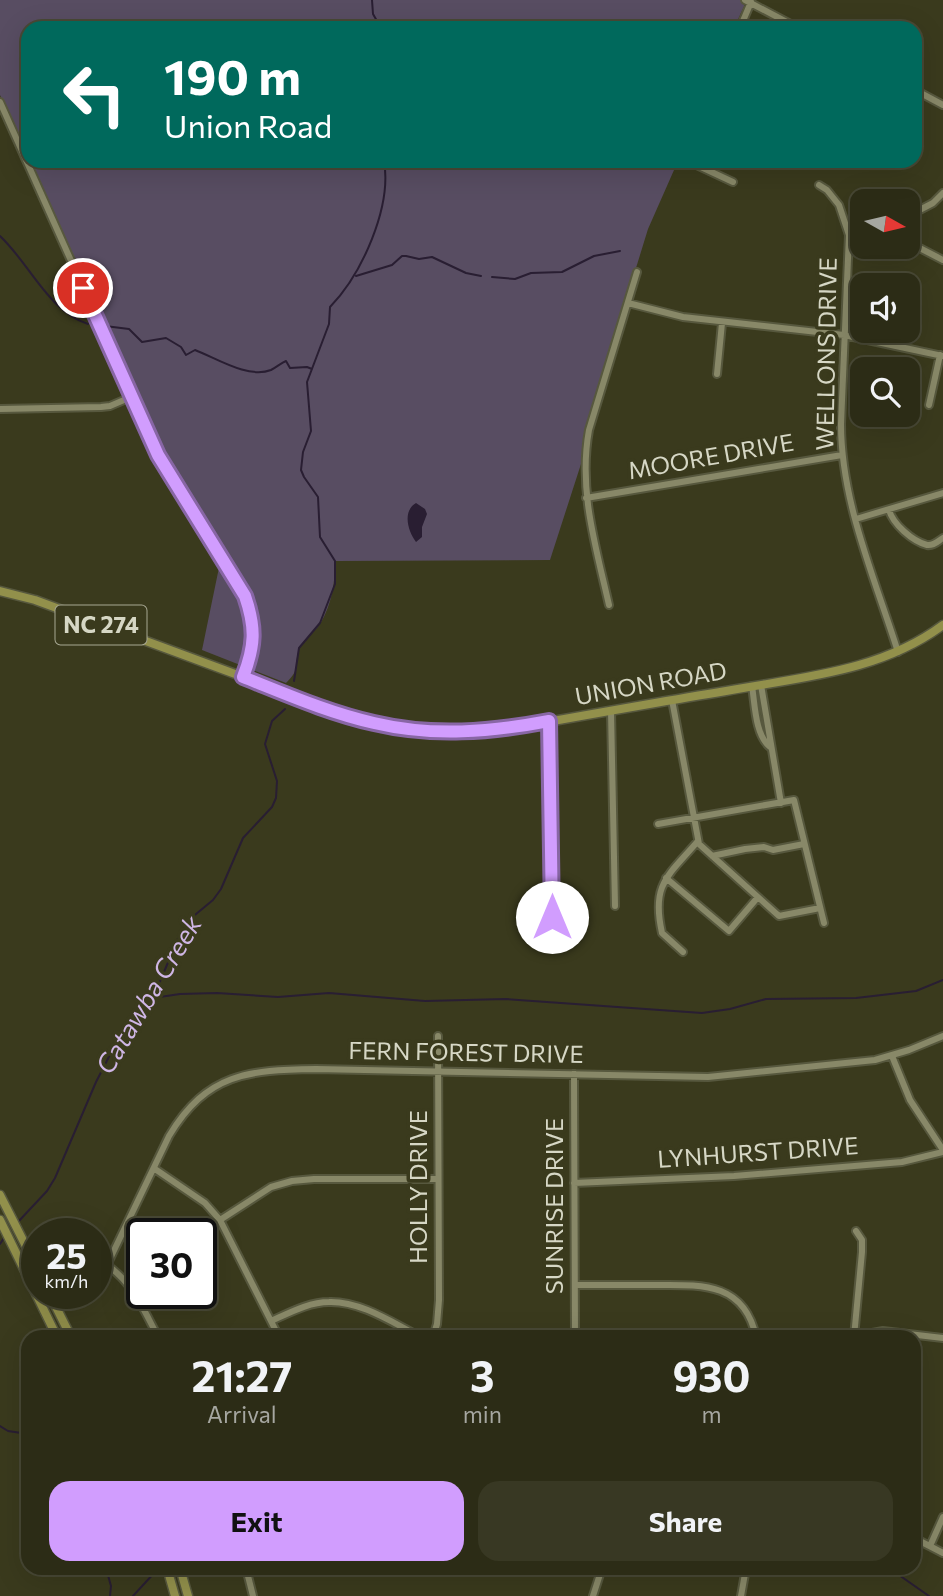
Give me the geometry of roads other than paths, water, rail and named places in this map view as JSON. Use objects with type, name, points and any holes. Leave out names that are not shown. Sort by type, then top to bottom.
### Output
[{"type":"main road","name":"UNION ROAD","points":[[0,591],[35,600],[331,710],[397,728],[460,732],[549,721],[849,668],[898,652],[943,625]]},
{"type":"main road","points":[[1,1198],[21,1237]]},
{"type":"main road","points":[[0,1220],[54,1330]]},
{"type":"main road","points":[[57,1309],[68,1330]]},
{"type":"main road","points":[[169,1575],[175,1596]]},
{"type":"main road","points":[[182,1575],[188,1596]]},
{"type":"street","points":[[742,21],[749,1],[785,21]]},
{"type":"street","points":[[922,94],[943,105]]},
{"type":"street","points":[[0,102],[21,149]]},
{"type":"street","points":[[29,168],[158,455],[245,596],[252,615],[254,645],[243,677]]},
{"type":"street","points":[[703,168],[733,182]]},
{"type":"street","name":"WELLONS DRIVE","points":[[819,186],[827,190],[843,211],[849,235],[842,455],[856,519],[898,652]]},
{"type":"street","points":[[920,209],[943,193]]},
{"type":"street","points":[[920,248],[943,260]]},
{"type":"street","points":[[609,605],[586,498],[585,461],[589,430],[637,272]]},
{"type":"street","points":[[628,303],[683,317],[844,335],[942,356],[929,405]]},
{"type":"street","points":[[717,374],[722,323]]},
{"type":"street","points":[[0,409],[101,407],[131,397]]},
{"type":"street","name":"MOORE DRIVE","points":[[586,498],[842,455]]},
{"type":"street","points":[[856,519],[943,493]]},
{"type":"street","points":[[889,509],[897,526],[927,545],[943,538]]},
{"type":"street","points":[[756,685],[761,733],[770,747],[781,803]]},
{"type":"street","points":[[672,700],[698,841],[779,916],[820,908]]},
{"type":"street","points":[[611,710],[615,906]]},
{"type":"street","points":[[549,721],[552,917]]},
{"type":"street","points":[[658,824],[794,800],[824,923]]},
{"type":"street","points":[[683,952],[662,933],[657,898],[666,878],[698,841]]},
{"type":"street","points":[[712,856],[745,849],[764,847],[773,850],[804,844]]},
{"type":"street","points":[[666,878],[729,931],[758,897]]},
{"type":"street","name":"HOLLY DRIVE","points":[[434,1330],[438,1312],[438,1036]]},
{"type":"street","name":"FERN FOREST DRIVE","points":[[112,1255],[169,1136],[187,1110],[212,1088],[241,1075],[262,1070],[295,1069],[708,1077],[850,1064],[892,1056],[943,1036]]},
{"type":"street","points":[[892,1056],[910,1100],[943,1151]]},
{"type":"street","name":"SUNRISE DRIVE","points":[[574,1074],[575,1330]]},
{"type":"street","name":"LYNHURST DRIVE","points":[[574,1183],[747,1175],[902,1162],[943,1151]]},
{"type":"street","points":[[155,1169],[197,1197],[220,1220],[276,1330]]},
{"type":"street","points":[[220,1220],[271,1187],[292,1181],[314,1178],[438,1179]]},
{"type":"street","points":[[854,1330],[862,1252],[862,1240],[856,1231]]},
{"type":"street","points":[[112,1269],[134,1290],[154,1330]]},
{"type":"street","points":[[575,1285],[712,1287],[733,1297],[750,1318],[754,1330]]},
{"type":"street","points":[[271,1321],[309,1305],[331,1301],[362,1308],[407,1330]]},
{"type":"street","points":[[921,1335],[943,1338]]},
{"type":"street","points":[[930,1546],[943,1517]]},
{"type":"street","points":[[921,1542],[943,1553]]},
{"type":"street","points":[[248,1575],[253,1596]]},
{"type":"street","points":[[593,1596],[600,1575]]},
{"type":"street","points":[[741,1596],[745,1575]]},
{"type":"waterway","name":"Catawba Creek","points":[[372,0],[373,14],[377,21]]},
{"type":"waterway","name":"Catawba Creek","points":[[294,681],[299,648],[320,623],[335,584],[335,561],[320,537],[318,497],[301,470],[303,452],[311,431],[307,382],[329,324],[330,307],[353,277],[372,239],[383,199],[384,168]]},
{"type":"waterway","points":[[0,236],[50,297],[61,308],[88,324]]},
{"type":"waterway","points":[[492,277],[515,279],[531,273],[562,272],[594,256],[620,251]]},
{"type":"waterway","points":[[356,276],[392,265],[402,256],[419,259],[432,257],[466,273],[481,276]]},
{"type":"waterway","points":[[105,326],[129,329],[142,342],[166,338],[181,347],[186,355],[195,350],[242,370],[262,372],[286,361],[290,368],[312,369]]},
{"type":"waterway","name":"Catawba Creek","points":[[17,1223],[47,1191],[55,1178],[96,1082],[115,1045],[138,1021],[153,998],[180,934],[190,919],[213,900],[221,889],[243,838],[272,807],[276,798],[277,781],[265,744],[272,721],[285,709]]},
{"type":"waterway","points":[[153,998],[180,994],[217,993],[278,997],[329,993],[425,1001],[506,999],[702,1013],[766,999],[856,998],[916,991],[943,980]]},
{"type":"waterway","name":"Catawba Creek","points":[[0,1244],[4,1238]]},
{"type":"waterway","name":"Catawba Creek","points":[[0,1426],[8,1431],[21,1433]]},
{"type":"waterway","name":"Catawba Creek","points":[[108,1575],[110,1596]]},
{"type":"waterway","points":[[133,1596],[152,1575]]},
{"type":"waterway","points":[[899,1575],[929,1596]]}]
